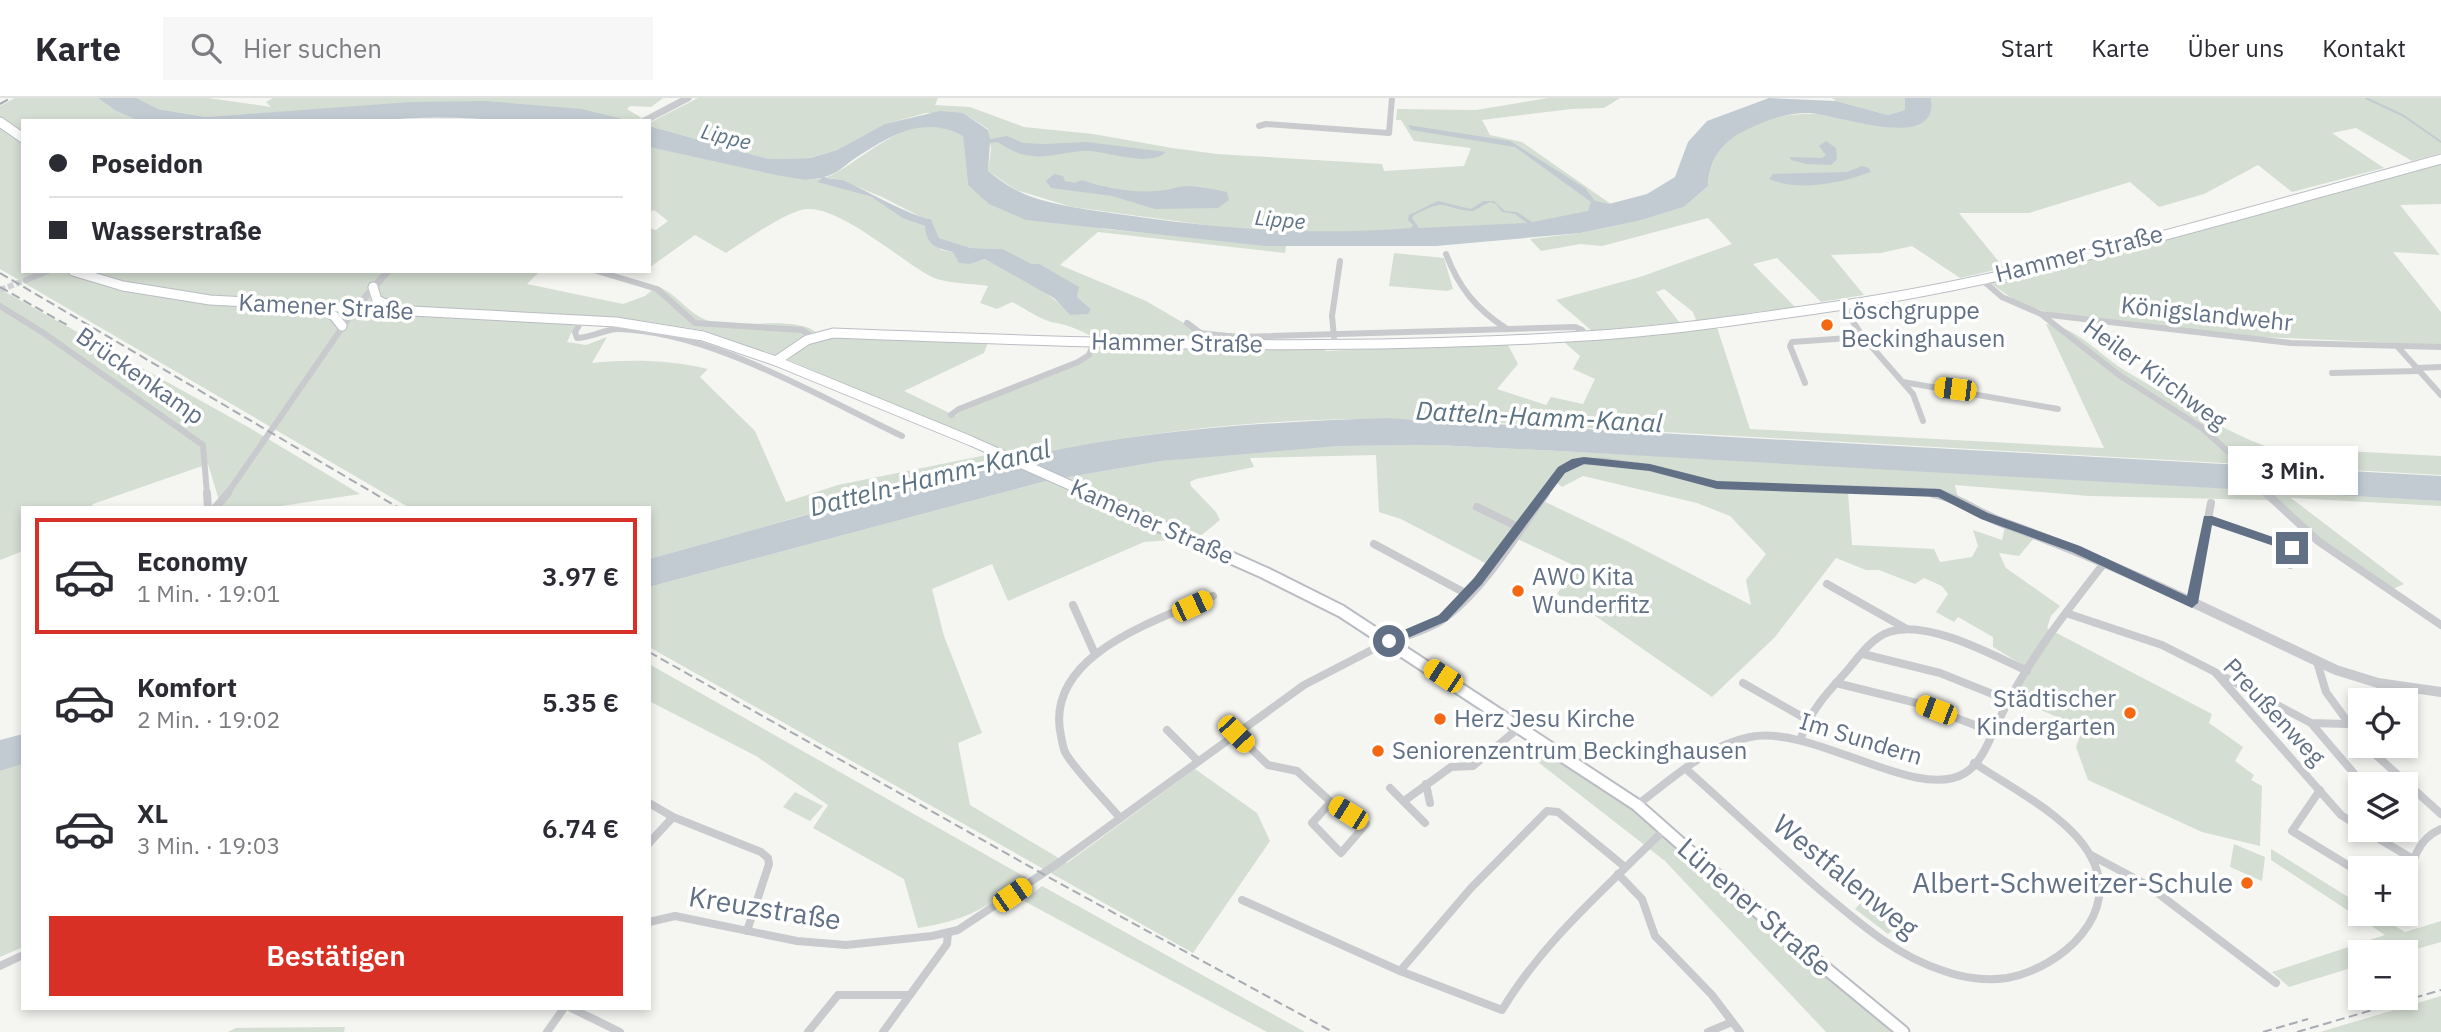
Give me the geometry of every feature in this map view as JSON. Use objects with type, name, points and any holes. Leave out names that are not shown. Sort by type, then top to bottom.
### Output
[{"type":"main road","points":[[0,122],[21,137]]},
{"type":"main road","name":"Hammer Straße","points":[[776,361],[813,337],[840,332],[1094,342],[1335,345],[1586,336],[1686,326],[1842,305],[1981,278],[2113,248],[2441,159]]},
{"type":"main road","name":"Kamener Straße","points":[[80,273],[123,286],[179,296],[312,307],[634,324],[691,333],[776,361],[995,452],[1286,582],[1341,611],[1389,641],[1606,783]]},
{"type":"main road","points":[[373,286],[377,300],[402,311]]},
{"type":"main road","points":[[312,307],[334,316],[342,326]]},
{"type":"main road","name":"Lünener Straße","points":[[1606,783],[1637,805],[1772,925],[1903,1032]]},
{"type":"street","points":[[671,98],[684,100]]},
{"type":"street","points":[[1259,127],[1266,124],[1389,133],[1392,98]]},
{"type":"street","points":[[648,119],[684,100]]},
{"type":"street","points":[[1446,254],[1456,284],[1465,296],[1518,339]]},
{"type":"street","points":[[1335,345],[1332,316],[1340,261]]},
{"type":"street","points":[[26,280],[43,273]]},
{"type":"street","points":[[218,506],[342,326],[386,273]]},
{"type":"street","points":[[604,273],[657,289],[695,323],[802,330],[813,337]]},
{"type":"street","name":"Königslandwehr","points":[[1981,278],[2002,297],[2040,314],[2220,337],[2291,343],[2441,347]]},
{"type":"street","points":[[1842,305],[1863,337],[1913,394],[1923,421]]},
{"type":"street","name":"Brückenkamp","points":[[0,306],[40,330],[203,445],[208,506]]},
{"type":"street","name":"Heiler Kirchweg","points":[[2040,314],[2119,375],[2202,428],[2234,457],[2274,502],[2318,541],[2441,625]]},
{"type":"street","points":[[582,320],[575,332],[577,338],[587,338],[605,330],[616,329],[680,338],[759,368],[902,436]]},
{"type":"street","name":"Hammer Straße","points":[[1187,323],[1202,334],[1240,337],[1575,327],[1582,330],[1586,336]]},
{"type":"street","points":[[1805,383],[1790,346],[1792,342],[1863,337]]},
{"type":"street","points":[[951,415],[1078,362],[1089,355],[1094,342]]},
{"type":"street","points":[[2397,346],[2441,395]]},
{"type":"street","points":[[2332,373],[2441,367]]},
{"type":"street","points":[[1903,382],[2058,409]]},
{"type":"street","name":"Kreuzstraße","points":[[651,918],[675,916],[797,941],[846,945],[948,933],[968,925],[1304,685],[1389,641],[1434,623],[1467,594],[1561,470],[1576,462],[1650,467],[1717,485],[1940,493],[1978,513],[2006,523]]},
{"type":"street","points":[[2192,603],[2211,503]]},
{"type":"street","points":[[1477,507],[1518,527]]},
{"type":"street","points":[[2208,519],[2292,548],[2290,565]]},
{"type":"street","points":[[2006,523],[2076,549],[2318,662],[2364,680],[2441,692]]},
{"type":"street","points":[[1374,544],[1467,594]]},
{"type":"street","points":[[1974,763],[2027,671],[2105,562]]},
{"type":"street","points":[[1827,584],[1905,628],[1961,643],[2027,671]]},
{"type":"street","points":[[1120,818],[1068,758],[1061,743],[1059,712],[1062,690],[1073,674],[1095,654],[1139,630],[1213,596]]},
{"type":"street","points":[[1073,605],[1095,654]]},
{"type":"street","name":"Preußenweg","points":[[2066,614],[2153,641],[2215,672],[2348,820]]},
{"type":"street","points":[[1801,738],[1806,719],[1863,654],[1888,633],[1905,628]]},
{"type":"street","points":[[1863,654],[1940,673],[2010,701]]},
{"type":"street","points":[[2318,662],[2317,669],[2323,683],[2347,724]]},
{"type":"street","points":[[2215,672],[2311,723],[2347,724]]},
{"type":"street","points":[[1743,683],[1806,719]]},
{"type":"street","points":[[1836,683],[1917,703],[1993,732]]},
{"type":"street","points":[[2311,723],[2352,772]]},
{"type":"street","points":[[1404,801],[1451,767],[1473,766],[1520,726]]},
{"type":"street","points":[[1167,730],[1198,761]]},
{"type":"street","points":[[1236,734],[1262,761],[1275,768],[1297,771],[1331,802],[1366,824],[1341,853],[1312,822],[1331,802]]},
{"type":"street","name":"Im Sundern","points":[[1637,805],[1719,748],[1741,739],[1780,736],[1801,738],[1844,751],[1867,762],[1933,780],[1957,777],[1974,763]]},
{"type":"street","points":[[2379,758],[2441,814]]},
{"type":"street","name":"Westfalenweg","points":[[1686,769],[1844,911],[1890,947],[1916,961],[1963,976],[2007,978],[2029,972],[2066,953],[2093,920],[2101,905],[2101,883],[2091,855],[2062,824],[1974,763]]},
{"type":"street","points":[[1426,784],[1430,803]]},
{"type":"street","points":[[1390,788],[1425,824]]},
{"type":"street","points":[[2320,790],[2292,831],[2348,865]]},
{"type":"street","points":[[651,804],[673,817],[761,852],[768,858],[769,864],[747,931]]},
{"type":"street","points":[[1400,971],[1441,918],[1482,874],[1548,811],[1558,812],[1621,871],[1643,899],[1655,936],[1712,995],[1740,1032]]},
{"type":"street","points":[[651,841],[673,817]]},
{"type":"street","points":[[1242,900],[1400,971],[1502,1010],[1517,982],[1539,952],[1584,905],[1665,829]]},
{"type":"street","points":[[2415,856],[2425,836],[2441,829]]},
{"type":"street","name":"Preußenweg","points":[[2384,842],[2408,856]]},
{"type":"street","points":[[2091,855],[2171,901],[2276,983]]},
{"type":"street","points":[[883,1032],[947,944],[948,933]]},
{"type":"street","points":[[0,966],[21,956]]},
{"type":"street","points":[[808,1032],[838,995],[909,995]]},
{"type":"street","points":[[547,1032],[563,1010]]},
{"type":"street","points":[[575,1010],[620,1032]]},
{"type":"street","points":[[1707,1032],[1732,1022]]},
{"type":"shaded area","points":[[15,98],[98,98],[116,111],[134,119],[21,119],[21,273],[538,273],[527,284],[623,304],[645,296],[657,286],[670,293],[693,313],[718,323],[782,323],[810,328],[819,335],[989,339],[984,353],[904,391],[956,416],[965,407],[1090,358],[1101,343],[1077,329],[1051,322],[1012,302],[997,309],[980,303],[988,286],[936,279],[853,225],[821,211],[807,209],[789,215],[726,253],[695,235],[651,267],[651,229],[656,230],[668,221],[654,210],[651,212],[651,147],[805,180],[832,175],[894,136],[910,130],[944,128],[963,135],[968,185],[1104,229],[1286,246],[1285,253],[1098,232],[1060,265],[1146,301],[1194,329],[1246,335],[1256,347],[1325,348],[1325,351],[1507,343],[1518,364],[1497,389],[1546,405],[1551,397],[1583,404],[1595,379],[1573,369],[1580,356],[1564,342],[1677,332],[1671,323],[1592,331],[1556,300],[1640,277],[1732,244],[1708,218],[1602,246],[1580,244],[1541,251],[1530,239],[1580,233],[1638,221],[1684,207],[1708,186],[1712,165],[1722,148],[1735,135],[1772,118],[1834,115],[1871,124],[1932,102],[1931,98],[2441,98],[2441,153],[2412,161],[2356,128],[2332,133],[2384,168],[2292,192],[2258,165],[2204,194],[2159,207],[2130,182],[2029,213],[1959,213],[2004,268],[1960,278],[1912,246],[1881,253],[1831,255],[1864,295],[1821,302],[1777,258],[1753,264],[1795,307],[1714,318],[1750,429],[2104,448],[2046,324],[2077,335],[2124,370],[2176,401],[2230,431],[2267,447],[2441,456],[2441,475],[1446,420],[1342,419],[1187,430],[1034,455],[889,491],[651,558],[651,506],[406,506],[0,269],[0,106]],"holes":[[[823,178],[839,179],[921,217],[931,219],[939,238],[971,248],[1003,249],[1032,264],[1040,264],[1078,287],[1077,297],[1091,309],[1070,315],[1042,290],[1019,276],[985,259],[970,264],[953,252],[941,250],[925,226],[904,219],[889,205],[872,197],[818,182]],[[1664,289],[1693,312],[1696,320],[1680,323],[1656,292]],[[579,317],[638,320],[702,330],[782,357],[1001,452],[838,485],[786,502],[755,431],[700,377],[708,369],[650,361],[592,363],[607,337],[586,345],[567,342]]]},
{"type":"shaded area","points":[[98,98],[137,98],[158,109],[206,117],[411,102],[485,101],[582,109],[623,119],[134,119],[116,111]]},
{"type":"shaded area","points":[[137,98],[208,98],[271,107],[266,102],[273,98],[663,98],[651,107],[630,106],[627,109],[642,118],[639,119],[624,119],[571,109],[280,112],[206,117],[158,109]]},
{"type":"shaded area","points":[[698,98],[938,98],[935,105],[970,107],[1024,127],[1093,134],[1217,154],[1382,164],[1384,171],[1464,166],[1471,148],[1414,141],[1401,120],[1396,120],[1397,109],[1476,110],[1548,98],[1620,98],[1604,108],[1571,109],[1482,120],[1490,135],[1522,142],[1611,204],[1588,212],[1523,224],[1344,233],[1235,229],[1072,207],[1016,190],[988,171],[991,149],[988,129],[963,113],[926,113],[886,124],[837,150],[809,158],[769,159],[651,127],[651,122]]},
{"type":"shaded area","points":[[1769,98],[1836,101],[1888,115],[1905,110],[1905,98],[1931,98],[1929,115],[1920,124],[1904,128],[1884,127],[1809,113],[1785,115],[1763,122],[1739,134],[1725,145],[1711,167],[1708,186],[1684,207],[1638,221],[1580,233],[1436,246],[1265,246],[1026,220],[989,204],[968,185],[963,136],[934,127],[908,130],[895,135],[837,172],[824,177],[845,181],[900,208],[931,219],[939,238],[971,248],[1003,249],[1032,264],[1040,264],[1079,287],[1077,297],[1091,309],[1088,314],[1070,315],[1054,298],[985,259],[970,264],[959,263],[953,252],[930,242],[925,226],[904,219],[872,197],[817,182],[822,178],[805,180],[776,175],[651,147],[651,127],[769,159],[810,158],[837,150],[885,124],[940,111],[963,113],[988,130],[990,139],[1007,136],[1023,143],[1087,142],[1166,152],[1148,159],[1090,151],[1029,156],[997,142],[990,143],[988,171],[1014,189],[1037,199],[1079,208],[1193,224],[1300,231],[1411,228],[1413,225],[1408,220],[1409,215],[1438,201],[1471,209],[1483,201],[1494,201],[1505,211],[1517,212],[1532,222],[1588,211],[1591,202],[1515,147],[1411,130],[1408,125],[1510,141],[1585,188],[1595,201],[1609,204],[1647,194],[1675,177],[1688,142],[1707,121]],"holes":[[[1490,202],[1496,204],[1502,212],[1515,214],[1527,223],[1419,228],[1412,218],[1426,209],[1440,205],[1473,211]]]},
{"type":"shaded area","points":[[1832,98],[1905,98],[1905,110],[1888,115]]},
{"type":"shaded area","points":[[1826,141],[1836,148],[1837,159],[1831,165],[1806,164],[1791,160],[1790,157],[1822,158],[1826,155],[1819,146]]},
{"type":"shaded area","points":[[2441,164],[2441,204],[2400,205],[2440,255],[2393,252],[2441,312],[2441,345],[2218,335],[2052,313],[2021,305],[1989,282],[2161,240]]},
{"type":"shaded area","points":[[1862,166],[1869,168],[1871,172],[1847,180],[1820,184],[1793,185],[1769,179],[1773,174],[1847,172]]},
{"type":"shaded area","points":[[1054,174],[1063,176],[1065,181],[1075,183],[1082,180],[1128,191],[1160,191],[1189,186],[1208,188],[1227,192],[1229,200],[1218,208],[1155,209],[1112,196],[1051,188],[1046,181]]},
{"type":"shaded area","points":[[1394,253],[1444,258],[1453,289],[1447,291],[1389,286]]},
{"type":"shaded area","points":[[0,289],[248,427],[360,494],[282,506],[221,506],[208,464],[92,506],[21,506],[21,552],[0,560]]},
{"type":"shaded area","points":[[1386,418],[2441,476],[2441,501],[1559,451],[1437,445],[1339,446],[1162,461],[1046,481],[651,586],[651,558],[985,467],[1120,439],[1208,428]]},
{"type":"shaded area","points":[[1437,445],[1782,462],[2441,501],[2441,506],[2291,498],[2404,584],[2393,589],[2268,500],[2089,496],[1955,485],[1958,498],[1848,492],[1852,545],[1934,549],[1940,562],[1972,557],[1978,546],[1973,530],[2002,540],[2005,527],[2034,538],[2019,556],[1999,553],[2006,568],[2060,606],[2051,616],[2047,628],[2212,714],[2209,723],[2243,747],[2235,761],[2254,775],[2251,780],[2262,786],[2260,846],[2202,832],[2088,780],[2076,747],[2083,728],[2013,698],[2031,670],[1993,647],[1993,637],[1958,617],[1954,622],[1936,612],[1948,594],[1942,586],[1924,578],[1915,584],[1836,558],[1775,637],[1712,697],[1591,613],[1557,594],[1575,566],[1509,535],[1487,564],[1401,519],[1379,512],[1376,455],[1250,458],[1254,467],[1190,482],[1220,520],[1198,538],[1144,542],[1008,601],[992,564],[932,589],[944,636],[982,733],[958,743],[970,805],[1067,863],[1195,769],[1257,813],[1270,841],[1193,953],[651,648],[651,586],[1046,481],[1162,461],[1339,446]],"holes":[[[1583,476],[1697,503],[1730,516],[1766,554],[1746,580],[1751,605],[1537,498],[1556,482],[1562,487]]]},
{"type":"shaded area","points":[[651,665],[1027,878],[977,911],[951,921],[918,928],[904,879],[813,828],[828,805],[756,756],[651,702]]},
{"type":"shaded area","points":[[21,735],[21,765],[0,771],[0,740]]},
{"type":"shaded area","points":[[1542,737],[1630,798],[1907,1032],[1826,1032],[1665,861],[1525,752]]},
{"type":"shaded area","points":[[21,765],[21,948],[0,957],[0,771]]},
{"type":"shaded area","points":[[795,792],[823,806],[810,821],[783,807]]},
{"type":"shaded area","points":[[2234,844],[2265,857],[2262,881],[2230,867]]},
{"type":"shaded area","points":[[2271,849],[2348,897],[2348,911],[2271,860]]},
{"type":"shaded area","points":[[1042,886],[1305,1032],[1267,1032],[1024,901]]},
{"type":"shaded area","points":[[1866,897],[1900,923],[1888,934],[1855,909]]},
{"type":"shaded area","points":[[2441,921],[2441,942],[2418,949],[2418,940],[2370,940],[2385,935],[2371,926],[2395,926],[2405,932]]},
{"type":"shaded area","points":[[2348,947],[2348,969],[2289,987],[2272,972]]},
{"type":"shaded area","points":[[2441,996],[2441,1032],[2320,1032],[2394,1010],[2418,1010],[2418,1003]]},
{"type":"shaded area","points":[[345,1027],[344,1032],[228,1032],[236,1028]]},
{"type":"waterway","points":[[2366,98],[2404,116],[2441,142]]},
{"type":"tunnel","points":[[0,290],[26,280]]},
{"type":"railway","points":[[0,104],[11,98]]},
{"type":"railway","points":[[0,273],[396,506]]},
{"type":"railway","points":[[0,287],[67,325]]},
{"type":"railway","points":[[651,653],[1059,883],[1333,1032]]},
{"type":"railway","points":[[2297,1032],[2441,990]]},
{"type":"railway","points":[[2263,1032],[2308,1019]]},
{"type":"place","name":"Löschgruppe Beckinghausen","points":[[1827,325]]},
{"type":"place","name":"AWO Kita Wunderfitz","points":[[1518,591]]},
{"type":"place","name":"Städtischer Kindergarten","points":[[2130,713]]},
{"type":"place","name":"Herz Jesu Kirche","points":[[1440,719]]},
{"type":"place","name":"Seniorenzentrum Beckinghausen","points":[[1378,751]]},
{"type":"place","name":"Albert-Schweitzer-Schule","points":[[2247,883]]},
{"type":"route","points":[[1389,641],[1443,618],[1478,581],[1561,470],[1569,464],[1584,461],[1650,467],[1717,485],[1940,493],[1984,516],[2076,549],[2192,603],[2208,519],[2292,548]]},
{"type":"water label","name":"Lippe","points":[[726,137]]},
{"type":"water label","name":"Lippe","points":[[1280,220]]},
{"type":"water label","name":"Datteln-Hamm-Kanal","points":[[1539,417]]},
{"type":"water label","name":"Datteln-Hamm-Kanal","points":[[930,478]]}]
